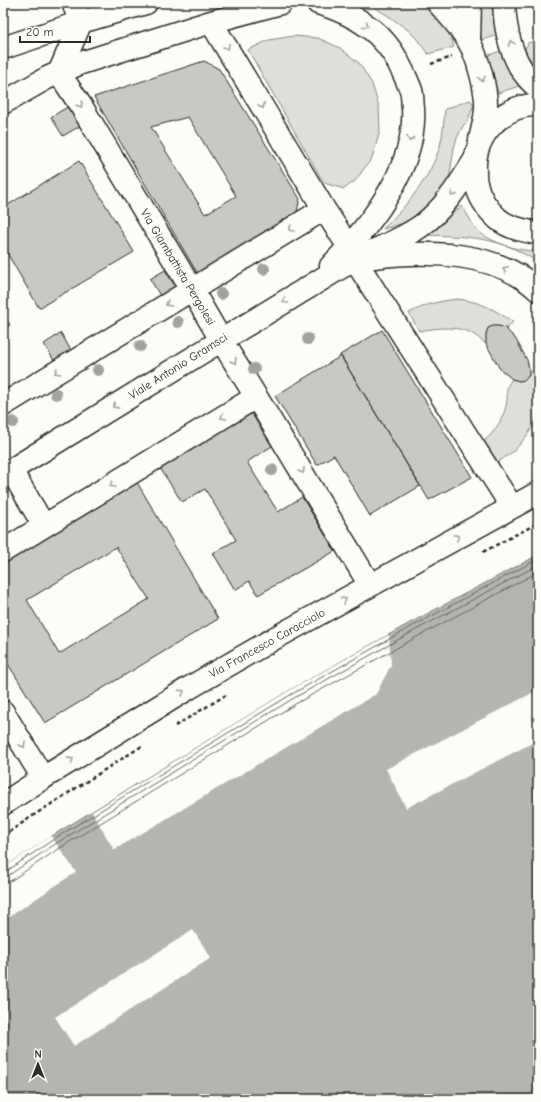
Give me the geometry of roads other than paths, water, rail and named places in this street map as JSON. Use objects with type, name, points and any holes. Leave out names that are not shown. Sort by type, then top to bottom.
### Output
[{"type":"street","points":[[3,48],[77,12],[146,3]]},
{"type":"street","points":[[3,103],[47,78],[81,63],[211,22],[281,3]]},
{"type":"street","points":[[318,3],[334,8],[360,20],[381,37],[398,61],[411,92],[414,119],[409,149],[397,178],[352,254]]},
{"type":"street","points":[[352,254],[396,241],[421,226],[438,211],[455,192],[474,161],[480,140],[486,107],[486,94],[479,67],[464,48],[454,22],[438,3]]},
{"type":"street","points":[[464,48],[470,3]]},
{"type":"street","points":[[504,3],[505,18],[510,42],[526,76],[538,88]]},
{"type":"street","points":[[58,73],[77,12]]},
{"type":"street","points":[[211,22],[352,254],[529,497]]},
{"type":"street","name":"Via Giambattista Pergolesi","points":[[58,73],[83,109],[370,585]]},
{"type":"street","points":[[480,140],[493,122],[510,110],[530,104],[538,105]]},
{"type":"street","points":[[474,161],[476,183],[484,203],[499,220],[519,230],[538,233]]},
{"type":"street","points":[[3,405],[324,209]]},
{"type":"street","points":[[352,254],[445,255],[478,259],[505,268],[538,290]]},
{"type":"street","name":"Viale Antonio Gramsci","points":[[7,472],[313,285],[352,254]]},
{"type":"street","points":[[3,551],[256,397]]},
{"type":"street","points":[[7,472],[44,526]]},
{"type":"street","name":"Via Francesco Caracciolo","points":[[3,804],[42,778],[188,688],[529,497]]},
{"type":"street","points":[[3,712],[42,778]]},
{"type":"water","points":[[538,555],[538,1099],[3,1099],[3,868],[55,834],[290,690],[408,624]]}]
